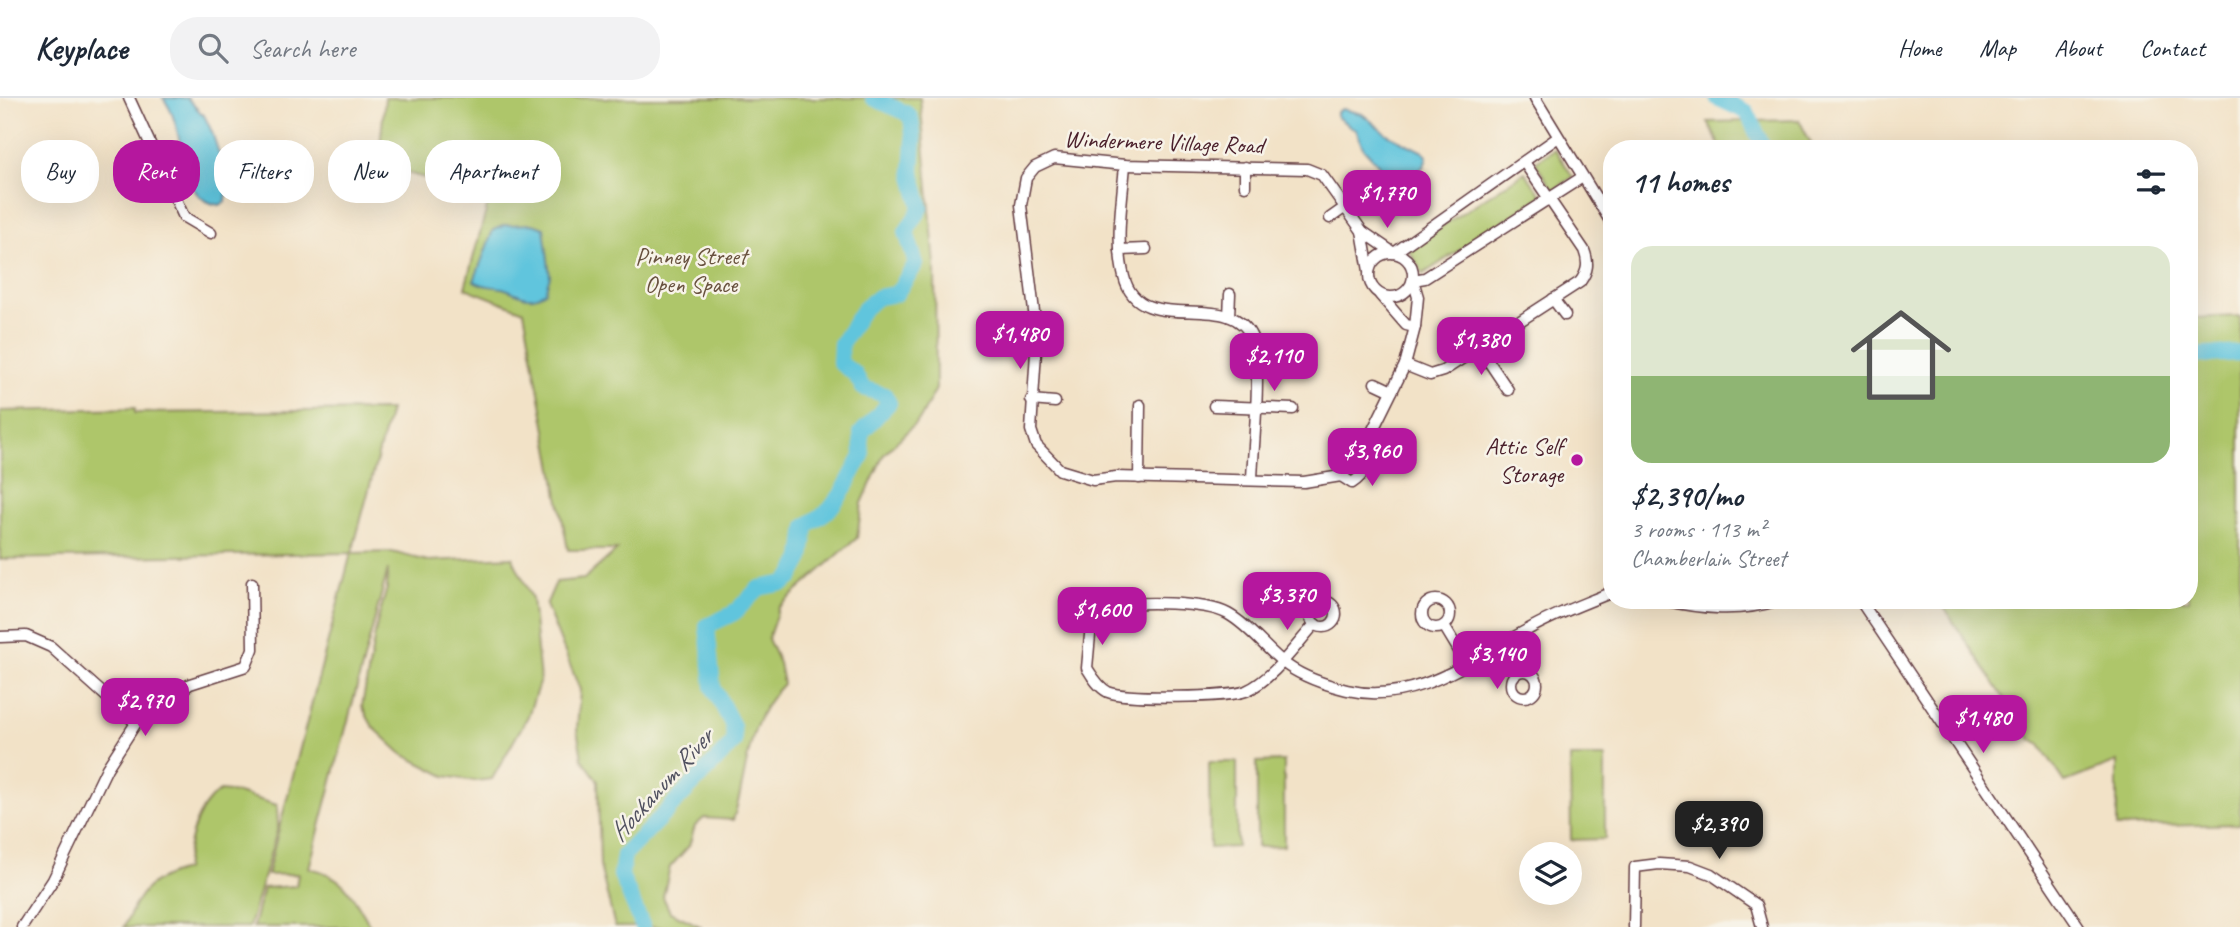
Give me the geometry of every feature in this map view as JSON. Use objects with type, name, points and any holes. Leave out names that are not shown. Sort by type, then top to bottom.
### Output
[{"type":"street","points":[[130,98],[184,217],[211,233]]},
{"type":"street","points":[[1535,98],[1603,211]]},
{"type":"street","points":[[1369,271],[1381,255],[1394,253],[1557,138]]},
{"type":"street","name":"Windermere Village Road","points":[[1362,231],[1407,259],[1418,297],[1415,327],[1405,365],[1361,454],[1341,476],[1304,482],[1252,479],[1093,480],[1060,470],[1036,445],[1031,430],[1031,400],[1037,337],[1021,205],[1026,178],[1035,167],[1054,158],[1125,165],[1307,169],[1322,175],[1347,206],[1362,231],[1371,284],[1406,325],[1415,327]]},
{"type":"street","points":[[1405,365],[1430,375],[1443,372],[1580,282],[1586,273],[1588,260],[1584,250],[1524,162]]},
{"type":"street","points":[[1125,165],[1120,250],[1125,279],[1139,302],[1160,310],[1228,316],[1247,329],[1253,339],[1256,351],[1252,479]]},
{"type":"street","points":[[1245,167],[1245,186]]},
{"type":"street","points":[[1380,295],[1401,296],[1413,280],[1425,278],[1581,178]]},
{"type":"street","points":[[1330,218],[1347,206]]},
{"type":"street","points":[[1120,250],[1146,248]]},
{"type":"street","points":[[1228,316],[1230,294]]},
{"type":"street","points":[[1553,299],[1565,315]]},
{"type":"street","points":[[1479,347],[1508,390]]},
{"type":"street","points":[[1375,383],[1392,391]]},
{"type":"street","points":[[1031,400],[1055,402]]},
{"type":"street","points":[[1139,478],[1140,405]]},
{"type":"street","points":[[1214,406],[1293,409]]},
{"type":"street","name":"Windermere Village Road","points":[[1341,476],[1352,483],[1362,477],[1365,469],[1361,454]]},
{"type":"street","points":[[22,927],[53,880],[107,768],[136,723],[190,684],[246,666],[253,649],[252,583]]},
{"type":"street","points":[[1315,624],[1282,660],[1266,677],[1236,694],[1127,696],[1107,692],[1095,681],[1087,668],[1087,645],[1091,625],[1110,608],[1142,604],[1202,607],[1225,612],[1282,660],[1313,680],[1367,694],[1395,692],[1418,687],[1467,664],[1532,627],[1603,596]]},
{"type":"street","points":[[1866,609],[2079,927]]},
{"type":"street","points":[[1444,626],[1467,664]]},
{"type":"street","points":[[0,637],[26,636],[51,647],[136,723]]},
{"type":"street","points":[[1501,644],[1519,671]]},
{"type":"street","points":[[1634,927],[1635,867],[1659,864],[1690,866],[1711,874],[1756,905],[1762,927]]},
{"type":"green space","name":"Pinney Street Open Space","points":[[385,98],[920,98],[935,265],[936,389],[920,419],[884,454],[862,503],[857,538],[779,607],[768,639],[779,663],[783,684],[761,714],[733,820],[704,818],[695,826],[689,846],[670,867],[663,897],[670,912],[702,927],[615,927],[600,866],[598,781],[582,758],[577,729],[580,690],[546,605],[556,582],[584,579],[617,550],[568,550],[524,311],[465,288],[488,203],[561,203],[561,140],[425,140],[425,178],[411,174],[411,140],[381,140]]},
{"type":"green space","points":[[1799,120],[1809,140],[1717,140],[1708,122]]},
{"type":"green space","points":[[1555,149],[1573,177],[1553,190],[1535,162]]},
{"type":"green space","points":[[1525,172],[1542,196],[1423,274],[1408,248]]},
{"type":"green space","points":[[2240,316],[2240,824],[2117,827],[2117,762],[2065,782],[2040,745],[2031,739],[1945,609],[2198,609],[2198,318]]},
{"type":"green space","points":[[135,408],[135,413],[390,410],[352,553],[392,552],[428,561],[512,557],[532,598],[540,680],[528,716],[492,779],[475,781],[445,776],[402,754],[373,727],[362,706],[377,623],[387,588],[388,569],[309,868],[332,876],[340,882],[353,897],[371,927],[253,927],[263,888],[296,886],[298,874],[267,875],[351,553],[0,559],[0,411]]},
{"type":"green space","points":[[1570,757],[1605,757],[1605,839],[1571,840]]},
{"type":"green space","points":[[1284,761],[1284,846],[1257,847],[1257,762]]},
{"type":"green space","points":[[1209,762],[1237,762],[1237,847],[1210,848]]},
{"type":"green space","points":[[220,791],[238,793],[277,805],[278,827],[249,927],[124,927],[140,897],[153,883],[185,870],[194,826],[204,806]]},
{"type":"water","points":[[163,98],[187,98],[205,117],[215,140],[214,203],[200,196],[200,140],[179,140],[171,112]]},
{"type":"water","points":[[1342,109],[1362,114],[1387,134],[1423,152],[1427,156],[1424,166],[1411,177],[1383,170],[1363,148],[1357,131],[1337,117],[1337,112]]},
{"type":"water","points":[[533,224],[544,228],[550,276],[545,292],[528,297],[474,281],[493,230],[505,225]]},
{"type":"waterway","name":"Hockanum River","points":[[643,927],[621,875],[624,855],[734,742],[733,726],[713,687],[707,626],[734,613],[759,588],[784,583],[791,578],[802,558],[806,526],[829,510],[842,493],[862,456],[861,433],[889,403],[885,395],[863,388],[855,374],[840,363],[841,344],[864,308],[878,297],[896,294],[916,264],[906,232],[921,208],[912,171],[914,141],[911,118],[873,98]]},
{"type":"waterway","name":"Hockanum River","points":[[1717,98],[1747,112],[1760,140]]},
{"type":"waterway","name":"Hockanum River","points":[[2198,355],[2240,353]]},
{"type":"place","name":"Attic Self Storage","points":[[1577,460]]}]
